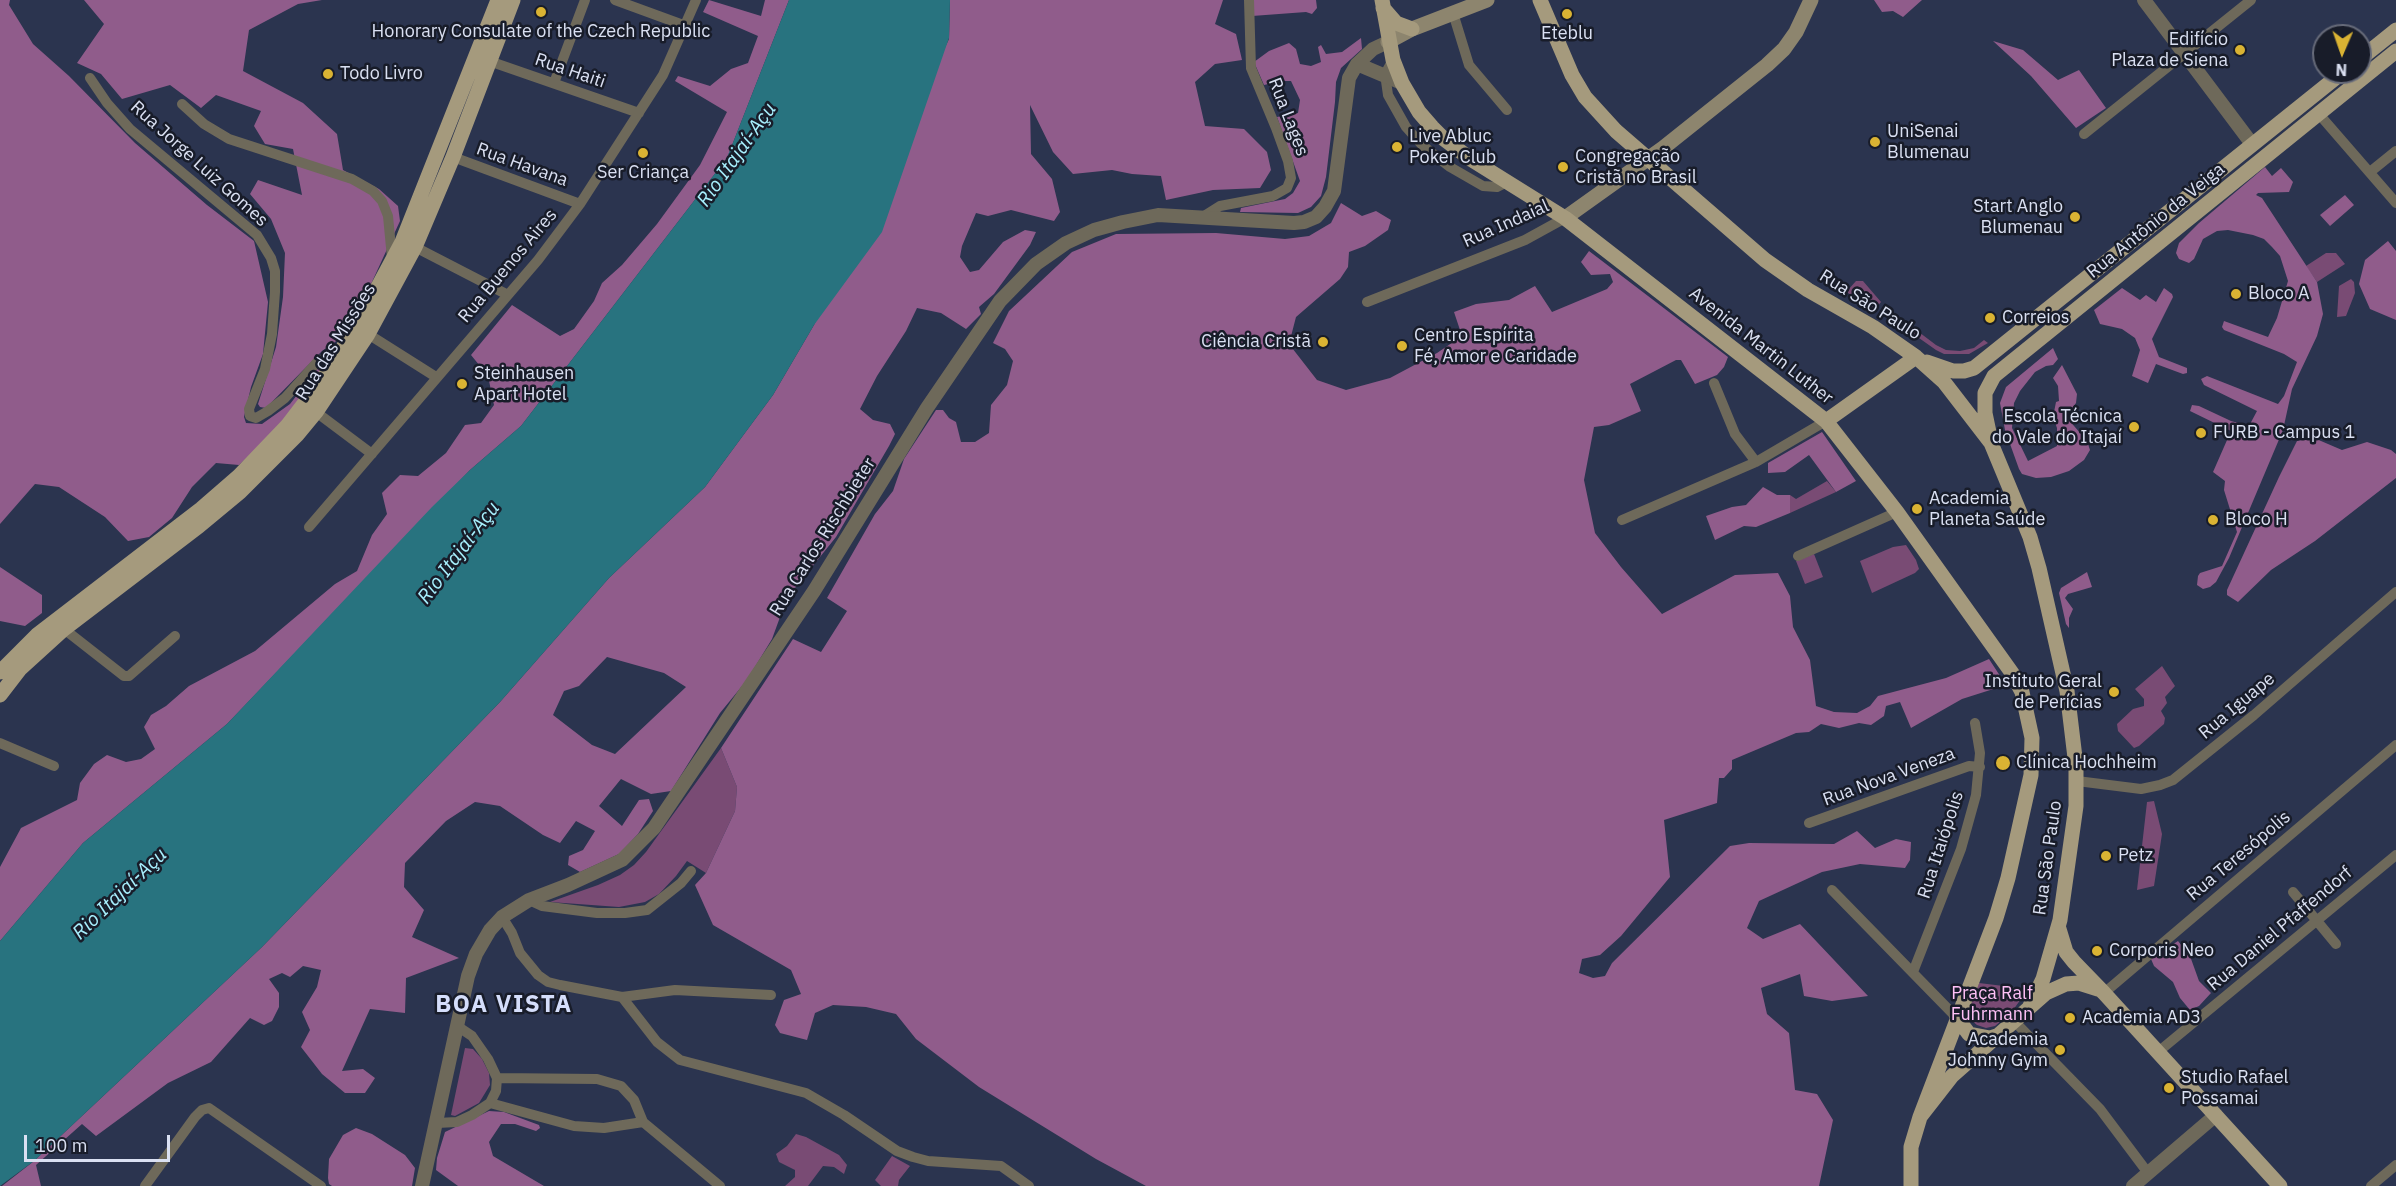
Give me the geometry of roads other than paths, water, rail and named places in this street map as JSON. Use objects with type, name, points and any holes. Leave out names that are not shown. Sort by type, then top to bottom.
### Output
[{"type":"main road","name":"Rua das Missões","points":[[0,672],[37,635],[201,509],[239,476],[287,426],[338,358],[392,265],[444,140],[498,0]]},
{"type":"main road","name":"Rua das Missões","points":[[0,695],[20,669],[64,629],[240,492],[291,442],[316,412],[368,334],[415,247],[453,157],[513,0]]},
{"type":"main road","points":[[1388,42],[1412,29],[1487,0]]},
{"type":"main road","name":"Rua São Paulo","points":[[1540,0],[1572,75],[1585,97],[1616,131],[1765,260],[1808,290],[1873,327],[1916,357],[1944,382],[1991,443],[2030,537],[2049,605],[2069,702],[2077,781],[2073,827],[2058,927],[2043,979],[2030,1006]]},
{"type":"main road","name":"Rua Indaial","points":[[1565,218],[1649,158],[1784,49],[1796,32],[1811,0]]},
{"type":"main road","points":[[1382,4],[1396,23],[1412,29]]},
{"type":"main road","name":"Avenida Martin Luther","points":[[1382,4],[1388,42],[1402,83],[1419,112],[1444,139],[1565,218],[1826,421],[1897,512],[2012,673],[2022,692],[2031,727],[2031,775],[2008,878],[1996,918],[1920,1117]]},
{"type":"main road","points":[[2372,49],[2396,30]]},
{"type":"main road","name":"Rua Antônio da Veiga","points":[[1988,387],[1994,376],[2396,51]]},
{"type":"main road","name":"Rua Antônio da Veiga","points":[[1974,368],[2328,84]]},
{"type":"main road","points":[[444,140],[453,157]]},
{"type":"main road","points":[[2252,144],[2263,159]]},
{"type":"main road","points":[[1826,421],[1916,357],[1953,371],[1974,368],[1975,380],[1982,386],[1988,387],[1985,393],[1985,413],[1991,443]]},
{"type":"main road","name":"Rua São Paulo","points":[[2058,927],[2066,952],[2083,973],[2104,993]]},
{"type":"main road","name":"Rua São Paulo","points":[[1911,1186],[1911,1147],[1920,1117],[1952,1076],[2046,993],[2066,984],[2091,986],[2104,993]]},
{"type":"main road","points":[[2104,993],[2280,1186]]},
{"type":"main road","points":[[1957,1017],[1969,1034],[1980,1038],[1990,1038],[2003,1033]]},
{"type":"street","points":[[554,83],[585,0]]},
{"type":"street","points":[[615,0],[686,26]]},
{"type":"street","name":"Rua Buenos Aires","points":[[309,527],[538,260],[580,204],[663,75],[696,0]]},
{"type":"street","name":"Rua Lages","points":[[1201,218],[1220,206],[1273,196],[1287,188],[1292,178],[1280,139],[1251,68],[1249,0]]},
{"type":"street","points":[[2144,0],[2252,144]]},
{"type":"street","points":[[2084,134],[2251,0]]},
{"type":"street","points":[[1453,13],[1469,65],[1507,110]]},
{"type":"street","points":[[1388,42],[1373,49],[1357,64],[1402,83]]},
{"type":"street","points":[[1393,60],[1385,74],[1390,102],[1406,127],[1422,145],[1450,167],[1483,186],[1497,187],[1507,182]]},
{"type":"street","name":"Rua Haiti","points":[[489,61],[639,113]]},
{"type":"street","name":"Rua Carlos Rischbieter","points":[[422,1186],[468,976],[476,954],[490,930],[502,917],[529,900],[622,860],[654,828],[814,591],[956,363],[1000,301],[1020,280],[1059,248],[1094,230],[1158,215],[1294,223],[1305,222],[1316,217],[1334,191],[1349,78],[1357,64]]},
{"type":"street","name":"Rua Jorge Luiz Gomes","points":[[90,78],[107,103],[130,129],[257,234],[271,258],[275,271],[272,334],[265,369],[249,409],[250,416],[256,418],[285,398],[319,360],[338,358]]},
{"type":"street","points":[[182,104],[204,124],[229,139],[352,179],[373,191],[382,201],[388,216],[392,241],[392,265]]},
{"type":"street","points":[[2318,113],[2396,203]]},
{"type":"street","points":[[2370,172],[2396,151]]},
{"type":"street","name":"Rua Havana","points":[[453,157],[580,204]]},
{"type":"street","name":"Rua Indaial","points":[[1367,302],[1525,240],[1565,218]]},
{"type":"street","points":[[415,247],[508,295]]},
{"type":"street","points":[[368,334],[436,377]]},
{"type":"street","points":[[1714,383],[1735,434],[1756,462]]},
{"type":"street","points":[[316,412],[372,454]]},
{"type":"street","points":[[1622,520],[1756,462],[1826,421]]},
{"type":"street","points":[[1798,556],[1897,512]]},
{"type":"street","name":"Rua Iguape","points":[[2077,781],[2141,789],[2173,780],[2254,715],[2396,592]]},
{"type":"street","points":[[64,629],[124,676],[129,676],[175,636]]},
{"type":"street","name":"Rua Itaiópolis","points":[[1913,972],[1961,849],[1976,795],[1980,767],[1979,740],[1975,723]]},
{"type":"street","points":[[0,742],[54,766]]},
{"type":"street","name":"Rua Teresópolis","points":[[2104,993],[2396,745]]},
{"type":"street","name":"Rua Nova Veneza","points":[[1809,823],[1969,766],[1980,767]]},
{"type":"street","name":"Rua Daniel Pfaffendorf","points":[[2158,1052],[2396,855]]},
{"type":"street","points":[[529,900],[542,906],[597,913],[647,910],[681,883],[691,871]]},
{"type":"street","points":[[1832,890],[1957,1017]]},
{"type":"street","points":[[2293,892],[2336,944]]},
{"type":"street","points":[[502,917],[528,965],[548,982],[622,997],[675,990],[771,995]]},
{"type":"street","points":[[622,997],[657,1042],[680,1060],[806,1093],[844,1114],[897,1151],[913,1157],[928,1161],[1001,1166],[1029,1186]]},
{"type":"street","points":[[2015,1022],[2100,1109],[2148,1173]]},
{"type":"street","points":[[437,1123],[457,1122],[472,1115],[490,1103],[496,1091],[497,1078],[488,1059],[472,1036],[457,1026]]},
{"type":"street","points":[[497,1078],[580,1078],[606,1081],[621,1086],[634,1100],[643,1122],[720,1186]]},
{"type":"street","points":[[490,1103],[590,1128],[643,1122]]},
{"type":"street","points":[[145,1186],[195,1117],[202,1110],[209,1108],[321,1186]]},
{"type":"street","points":[[2133,1186],[2216,1115]]},
{"type":"street","points":[[2371,1186],[2396,1165]]},
{"type":"water","name":"Rio Itajaí-Açu","points":[[789,0],[950,0],[949,38],[882,232],[814,325],[773,395],[705,487],[609,578],[500,702],[262,947],[34,1161],[0,1186],[0,941],[83,843],[227,724],[432,507],[521,426],[727,158]]},
{"type":"place","name":"Honorary Consulate of the Czech Republic","points":[[541,12]]},
{"type":"place","name":"Eteblu","points":[[1567,14]]},
{"type":"place","name":"Edifício Plaza de Siena","points":[[2240,50]]},
{"type":"place","name":"Todo Livro","points":[[328,74]]},
{"type":"place","name":"UniSenai Blumenau","points":[[1875,142]]},
{"type":"place","name":"Live Abluc Poker Club","points":[[1397,147]]},
{"type":"place","name":"Ser Criança","points":[[643,153]]},
{"type":"place","name":"Congregação Cristã no Brasil","points":[[1563,167]]},
{"type":"place","name":"Start Anglo Blumenau","points":[[2075,217]]},
{"type":"place","name":"Bloco A","points":[[2236,294]]},
{"type":"place","name":"Correios","points":[[1990,318]]},
{"type":"place","name":"Ciência Cristã","points":[[1323,342]]},
{"type":"place","name":"Centro Espírita Fé, Amor e Caridade","points":[[1402,346]]},
{"type":"place","name":"Steinhausen Apart Hotel","points":[[462,384]]},
{"type":"place","name":"Escola Técnica do Vale do Itajaí","points":[[2134,427]]},
{"type":"place","name":"FURB - Campus 1","points":[[2201,433]]},
{"type":"place","name":"Academia Planeta Saúde","points":[[1917,509]]},
{"type":"place","name":"Bloco H","points":[[2213,520]]},
{"type":"place","name":"Instituto Geral de Perícias","points":[[2114,692]]},
{"type":"place","name":"Clínica Hochheim","points":[[2003,763]]},
{"type":"place","name":"Petz","points":[[2106,856]]},
{"type":"place","name":"Corporis Neo","points":[[2097,951]]},
{"type":"place","name":"Academia AD3","points":[[2070,1018]]},
{"type":"place","name":"Academia Johnny Gym","points":[[2060,1050]]},
{"type":"place","name":"Studio Rafael Possamai","points":[[2169,1088]]},
{"type":"district","name":"BOA VISTA","points":[[504,1005]]},
{"type":"park label","name":"Praça Ralf Fuhrmann","points":[[1992,1004]]}]
